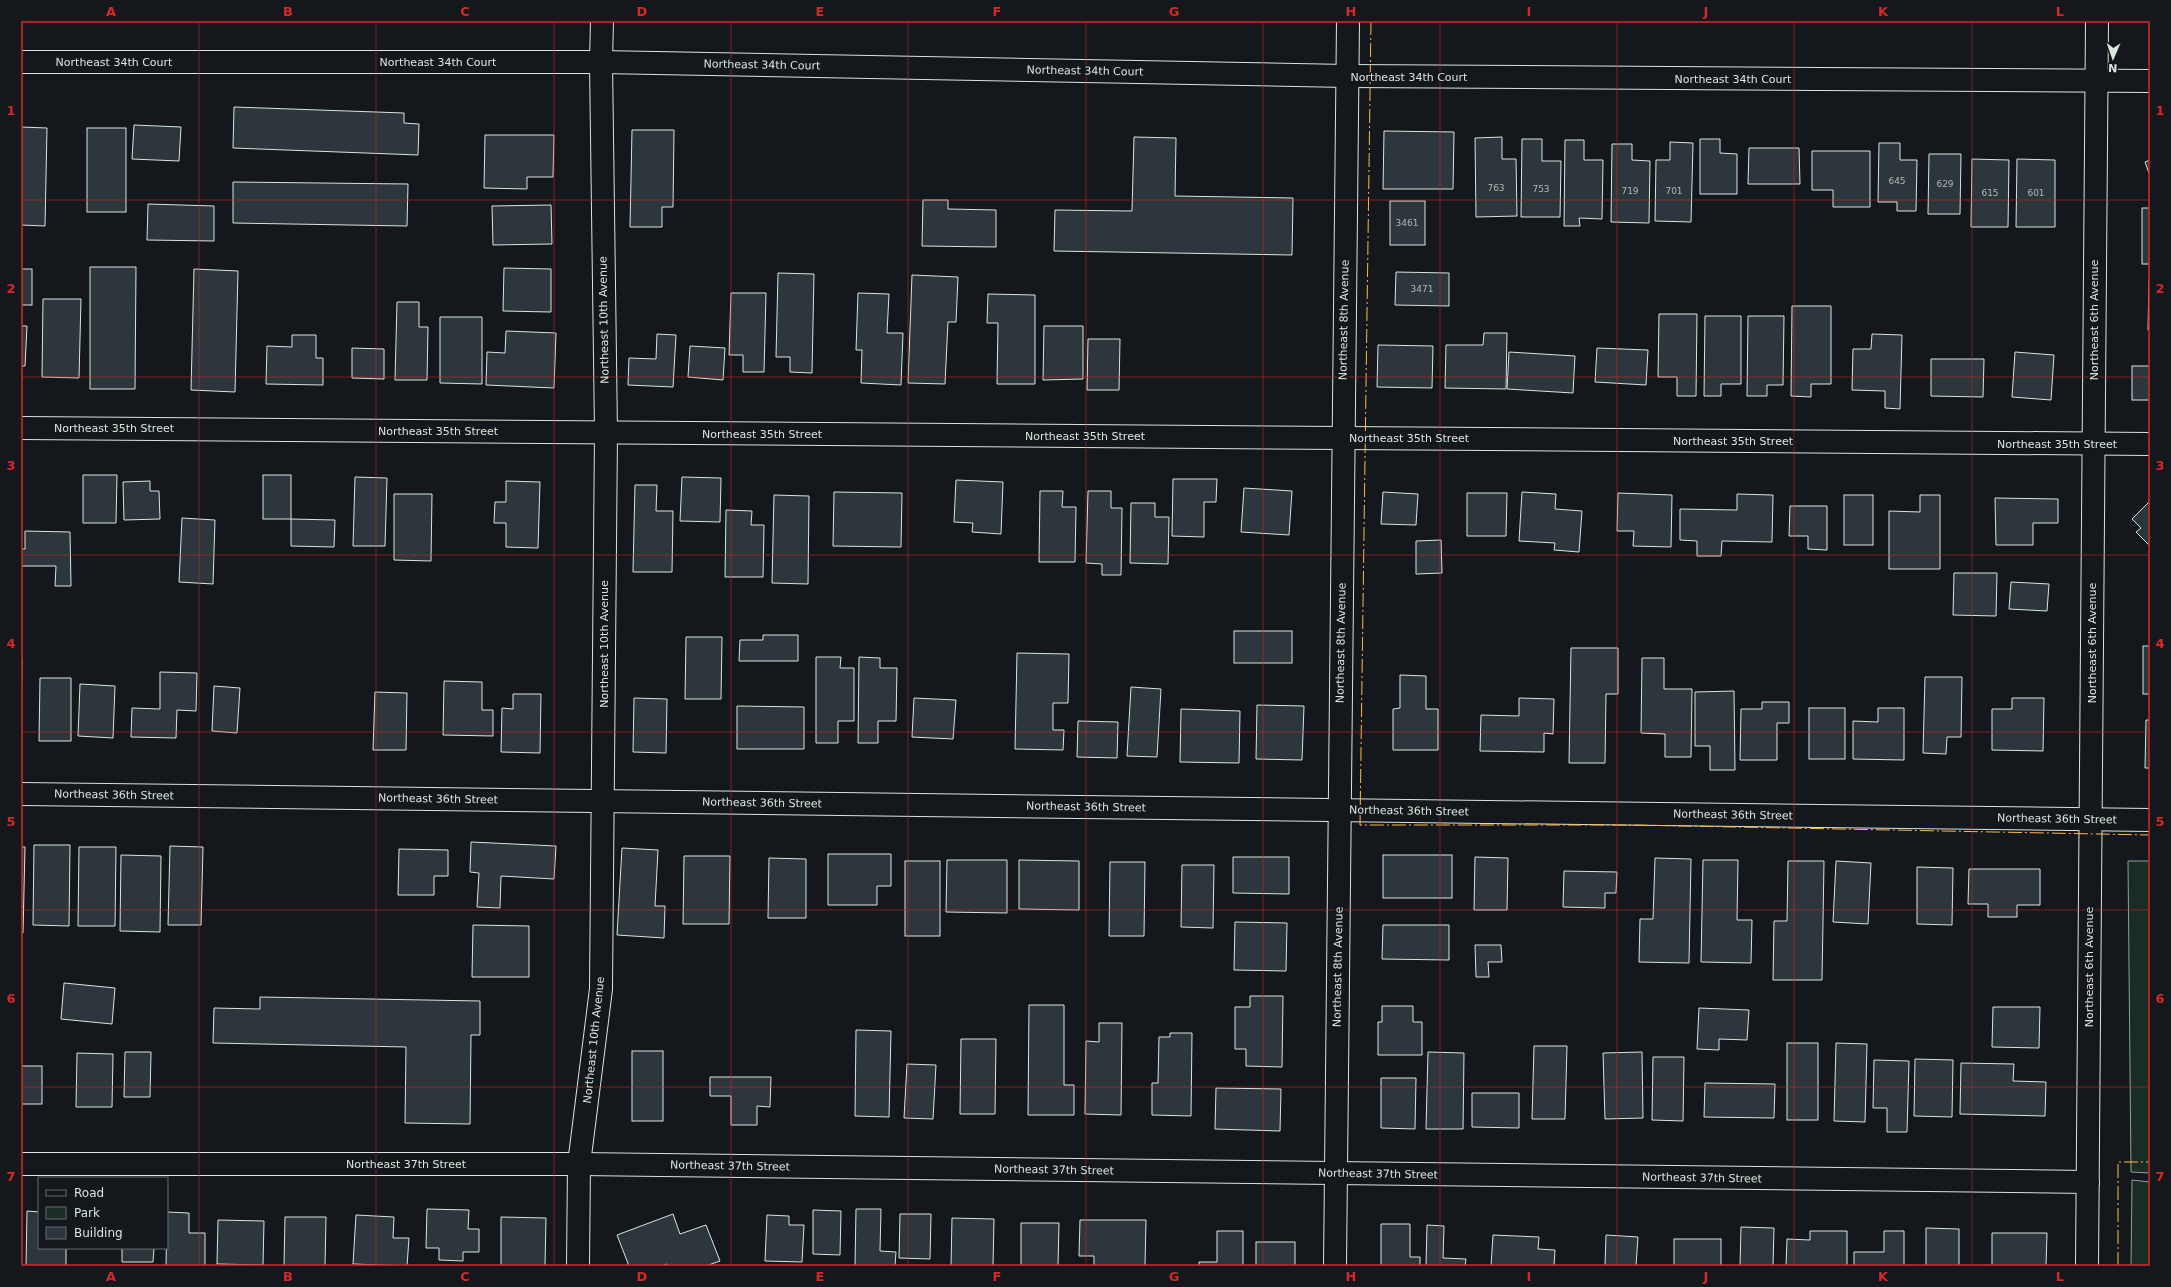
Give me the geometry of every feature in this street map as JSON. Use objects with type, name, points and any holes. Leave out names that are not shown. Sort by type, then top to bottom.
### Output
[{"type":"street","name":"Northeast 10th Avenue","points":[[578,1266],[579,1164],[602,989],[606,432],[601,62],[602,21]]},
{"type":"street","name":"Northeast 8th Avenue","points":[[1335,1266],[1348,21]]},
{"type":"street","name":"Northeast 6th Avenue","points":[[2087,1266],[2097,21]]},
{"type":"street","name":"Northeast 34th Court","points":[[21,62],[601,62],[1347,76],[2150,81]]},
{"type":"street","name":"Northeast 35th Street","points":[[21,428],[2150,444]]},
{"type":"street","name":"Northeast 36th Street","points":[[21,794],[2150,820]]},
{"type":"street","name":"Northeast 37th Street","points":[[21,1164],[579,1164],[2088,1182]]},
{"type":"green space","points":[[2128,861],[2150,861],[2150,1173],[2131,1172]]},
{"type":"green space","points":[[2132,1180],[2150,1182],[2150,1266],[2131,1266]]},
{"type":"building","points":[[234,107],[404,113],[404,123],[419,124],[418,155],[233,148]]},
{"type":"building","points":[[134,125],[181,127],[179,161],[132,159]]},
{"type":"building","points":[[21,127],[47,128],[45,226],[21,225]]},
{"type":"building","points":[[87,128],[126,128],[126,212],[87,212]]},
{"type":"building","points":[[632,130],[674,130],[673,207],[662,207],[662,227],[630,227]]},
{"type":"building","points":[[1384,131],[1454,132],[1453,189],[1383,189]]},
{"type":"building","points":[[485,135],[554,135],[553,177],[527,177],[527,189],[484,188]]},
{"type":"building","points":[[1134,137],[1176,138],[1175,196],[1293,198],[1292,255],[1054,251],[1055,210],[1132,211]]},
{"type":"building","points":[[1502,137],[1502,159],[1516,159],[1517,216],[1476,217],[1475,138]]},
{"type":"building","points":[[1522,139],[1542,139],[1542,161],[1561,161],[1560,217],[1521,217]]},
{"type":"building","points":[[1700,139],[1720,139],[1720,153],[1737,154],[1737,194],[1700,194]]},
{"type":"building","points":[[1565,140],[1584,140],[1584,160],[1603,160],[1602,219],[1579,218],[1580,226],[1564,226]]},
{"type":"building","points":[[1670,142],[1693,143],[1691,222],[1655,221],[1656,160],[1670,160]]},
{"type":"building","points":[[1879,143],[1900,143],[1900,160],[1917,160],[1916,211],[1897,211],[1897,202],[1878,202]]},
{"type":"building","points":[[1612,144],[1632,144],[1632,160],[1650,161],[1649,223],[1611,222]]},
{"type":"building","points":[[1749,148],[1799,148],[1800,184],[1748,184]]},
{"type":"building","points":[[1812,151],[1870,151],[1870,207],[1833,207],[1833,190],[1812,190]]},
{"type":"building","points":[[1929,154],[1961,154],[1960,214],[1928,214]]},
{"type":"building","points":[[1972,159],[2009,160],[2008,227],[1971,227]]},
{"type":"building","points":[[2017,159],[2055,160],[2055,227],[2016,227]]},
{"type":"building","points":[[2150,160],[2150,176],[2145,162]]},
{"type":"building","points":[[233,182],[408,184],[407,226],[233,223]]},
{"type":"building","points":[[923,200],[948,200],[948,209],[996,210],[996,247],[922,246]]},
{"type":"building","points":[[1390,201],[1425,201],[1425,245],[1390,245]]},
{"type":"building","points":[[148,204],[214,206],[214,241],[147,240]]},
{"type":"building","points":[[551,205],[552,244],[493,245],[492,206]]},
{"type":"building","points":[[2142,208],[2150,208],[2150,264],[2142,264]]},
{"type":"building","points":[[90,267],[136,267],[135,389],[90,389]]},
{"type":"building","points":[[504,268],[551,269],[551,312],[503,311]]},
{"type":"building","points":[[21,269],[32,269],[32,305],[21,305]]},
{"type":"building","points":[[194,269],[238,271],[235,392],[191,390]]},
{"type":"building","points":[[1396,272],[1449,273],[1449,306],[1395,305]]},
{"type":"building","points":[[778,273],[814,274],[812,373],[790,372],[790,357],[776,357]]},
{"type":"building","points":[[912,275],[958,277],[956,322],[948,322],[945,384],[908,383]]},
{"type":"building","points":[[2149,280],[2150,330],[2148,330]]},
{"type":"building","points":[[731,293],[766,293],[764,372],[743,372],[743,355],[729,355]]},
{"type":"building","points":[[858,293],[889,294],[887,333],[903,333],[901,385],[861,383],[862,350],[856,350]]},
{"type":"building","points":[[988,294],[1035,295],[1035,384],[997,384],[998,323],[987,323]]},
{"type":"building","points":[[43,299],[81,299],[79,378],[42,377]]},
{"type":"building","points":[[397,302],[419,302],[419,327],[428,327],[427,380],[395,380]]},
{"type":"building","points":[[1792,306],[1831,306],[1831,384],[1811,384],[1811,397],[1791,396]]},
{"type":"building","points":[[1659,314],[1697,314],[1696,396],[1677,396],[1677,377],[1658,377]]},
{"type":"building","points":[[1705,316],[1741,316],[1741,384],[1721,384],[1721,396],[1704,396]]},
{"type":"building","points":[[1748,316],[1784,316],[1783,385],[1767,385],[1767,396],[1747,396]]},
{"type":"building","points":[[440,317],[482,317],[482,384],[440,383]]},
{"type":"building","points":[[21,326],[27,326],[25,366],[21,366]]},
{"type":"building","points":[[1044,326],[1083,326],[1083,379],[1043,380]]},
{"type":"building","points":[[506,331],[556,333],[554,388],[486,385],[487,352],[505,353]]},
{"type":"building","points":[[1484,333],[1507,333],[1506,389],[1445,388],[1446,345],[1483,345]]},
{"type":"building","points":[[657,334],[676,335],[673,387],[628,385],[629,358],[656,359]]},
{"type":"building","points":[[1872,334],[1902,335],[1900,409],[1885,408],[1885,391],[1852,390],[1853,349],[1871,349]]},
{"type":"building","points":[[292,335],[316,335],[316,358],[323,358],[323,385],[266,384],[267,346],[292,347]]},
{"type":"building","points":[[1088,339],[1120,339],[1119,390],[1087,390]]},
{"type":"building","points":[[1378,345],[1433,346],[1432,388],[1377,387]]},
{"type":"building","points":[[690,346],[725,348],[723,380],[688,377]]},
{"type":"building","points":[[352,348],[384,349],[384,379],[352,378]]},
{"type":"building","points":[[1597,348],[1648,350],[1646,385],[1595,382]]},
{"type":"building","points":[[1509,352],[1575,356],[1573,393],[1507,389]]},
{"type":"building","points":[[2015,352],[2054,355],[2051,400],[2012,397]]},
{"type":"building","points":[[1931,359],[1984,359],[1983,397],[1931,396]]},
{"type":"building","points":[[2132,366],[2150,366],[2150,400],[2132,400]]},
{"type":"building","points":[[83,475],[117,475],[116,523],[83,523]]},
{"type":"building","points":[[263,475],[291,475],[291,519],[263,519]]},
{"type":"building","points":[[355,477],[387,478],[385,546],[353,546]]},
{"type":"building","points":[[682,477],[721,478],[720,522],[680,521]]},
{"type":"building","points":[[1173,479],[1217,479],[1216,502],[1204,502],[1204,537],[1172,536]]},
{"type":"building","points":[[956,480],[1003,482],[1001,534],[972,532],[973,523],[954,522]]},
{"type":"building","points":[[150,481],[150,491],[159,491],[160,519],[124,520],[123,482]]},
{"type":"building","points":[[506,481],[540,482],[538,548],[506,547],[506,523],[494,523],[495,502],[506,502]]},
{"type":"building","points":[[635,485],[657,485],[656,511],[673,511],[672,572],[633,572]]},
{"type":"building","points":[[1244,488],[1292,491],[1289,535],[1241,532]]},
{"type":"building","points":[[1040,491],[1063,491],[1062,507],[1076,507],[1075,562],[1039,562]]},
{"type":"building","points":[[1088,491],[1111,491],[1111,508],[1122,508],[1121,575],[1102,575],[1102,564],[1086,563]]},
{"type":"building","points":[[834,492],[902,493],[901,547],[833,546]]},
{"type":"building","points":[[1383,492],[1418,494],[1416,525],[1381,524]]},
{"type":"building","points":[[1522,492],[1556,494],[1555,509],[1582,511],[1579,552],[1554,550],[1555,543],[1519,541]]},
{"type":"building","points":[[1467,493],[1507,493],[1506,536],[1467,536]]},
{"type":"building","points":[[1618,493],[1672,495],[1671,547],[1633,546],[1634,531],[1617,531]]},
{"type":"building","points":[[394,494],[432,494],[431,561],[394,560]]},
{"type":"building","points":[[1737,494],[1773,495],[1772,542],[1722,541],[1721,556],[1697,556],[1697,541],[1680,540],[1680,509],[1737,510]]},
{"type":"building","points":[[774,495],[809,496],[808,584],[772,583]]},
{"type":"building","points":[[1844,495],[1873,495],[1873,545],[1844,545]]},
{"type":"building","points":[[1920,495],[1940,495],[1940,569],[1889,569],[1889,511],[1920,512]]},
{"type":"building","points":[[1995,498],[2058,499],[2058,523],[2033,523],[2033,545],[1996,545]]},
{"type":"building","points":[[2150,501],[2150,546],[2136,532],[2141,528],[2132,519]]},
{"type":"building","points":[[1131,503],[1155,503],[1155,517],[1169,517],[1168,564],[1130,563]]},
{"type":"building","points":[[1790,506],[1827,506],[1827,550],[1808,549],[1808,536],[1789,536]]},
{"type":"building","points":[[726,510],[752,511],[751,525],[764,525],[763,577],[725,577]]},
{"type":"building","points":[[182,518],[215,520],[213,584],[179,582]]},
{"type":"building","points":[[291,519],[335,520],[334,547],[291,546]]},
{"type":"building","points":[[25,531],[70,532],[71,586],[55,586],[56,566],[21,566],[21,549],[25,549]]},
{"type":"building","points":[[1441,540],[1442,573],[1416,574],[1416,541]]},
{"type":"building","points":[[1954,573],[1997,573],[1996,616],[1953,615]]},
{"type":"building","points":[[2011,582],[2049,584],[2047,611],[2009,609]]},
{"type":"building","points":[[1234,631],[1292,631],[1292,663],[1234,663]]},
{"type":"building","points":[[763,635],[798,635],[798,661],[739,661],[740,640],[763,640]]},
{"type":"building","points":[[686,637],[722,637],[721,699],[685,699]]},
{"type":"building","points":[[2143,646],[2150,646],[2150,694],[2143,694]]},
{"type":"building","points":[[1571,648],[1618,648],[1618,694],[1606,694],[1605,763],[1569,763]]},
{"type":"building","points":[[1017,653],[1069,654],[1068,703],[1053,703],[1053,730],[1064,730],[1063,750],[1015,749]]},
{"type":"building","points":[[816,657],[841,657],[840,668],[854,668],[854,721],[838,721],[838,743],[816,743]]},
{"type":"building","points":[[859,657],[880,658],[880,668],[897,668],[896,721],[878,721],[878,743],[858,743]]},
{"type":"building","points":[[21,658],[22,658],[21,741]]},
{"type":"building","points":[[1642,658],[1664,658],[1664,689],[1692,689],[1691,757],[1665,757],[1665,734],[1641,733]]},
{"type":"building","points":[[160,672],[197,673],[196,711],[177,710],[176,738],[131,737],[132,708],[160,709]]},
{"type":"building","points":[[1400,675],[1426,676],[1426,709],[1438,709],[1438,750],[1393,750],[1393,709],[1400,708]]},
{"type":"building","points":[[1925,677],[1962,677],[1961,737],[1947,737],[1946,754],[1923,753]]},
{"type":"building","points":[[40,678],[71,678],[71,741],[39,741]]},
{"type":"building","points":[[444,681],[482,682],[482,710],[493,710],[493,736],[443,735]]},
{"type":"building","points":[[80,684],[115,686],[113,738],[78,736]]},
{"type":"building","points":[[214,686],[240,688],[237,733],[212,731]]},
{"type":"building","points":[[1131,687],[1161,689],[1157,757],[1127,756]]},
{"type":"building","points":[[1734,691],[1735,770],[1710,770],[1710,746],[1695,746],[1695,692]]},
{"type":"building","points":[[375,692],[407,693],[406,750],[373,750]]},
{"type":"building","points":[[513,694],[541,694],[540,753],[501,752],[502,708],[513,709]]},
{"type":"building","points":[[634,698],[667,699],[666,753],[633,752]]},
{"type":"building","points":[[914,698],[956,700],[953,739],[912,737]]},
{"type":"building","points":[[1519,698],[1554,699],[1553,734],[1544,733],[1544,752],[1480,751],[1481,715],[1519,716]]},
{"type":"building","points":[[2012,698],[2044,698],[2043,751],[1992,750],[1992,709],[2012,709]]},
{"type":"building","points":[[1762,702],[1789,702],[1789,723],[1777,723],[1777,760],[1740,760],[1741,709],[1762,709]]},
{"type":"building","points":[[1257,705],[1304,706],[1302,760],[1256,759]]},
{"type":"building","points":[[737,706],[804,707],[804,749],[737,749]]},
{"type":"building","points":[[1809,708],[1845,708],[1845,759],[1809,759]]},
{"type":"building","points":[[1878,708],[1904,708],[1904,760],[1853,759],[1853,721],[1878,722]]},
{"type":"building","points":[[1181,709],[1240,711],[1239,763],[1180,762]]},
{"type":"building","points":[[2146,720],[2150,720],[2150,768],[2145,768]]},
{"type":"building","points":[[1078,721],[1118,722],[1117,758],[1077,757]]},
{"type":"building","points":[[471,842],[556,846],[554,879],[501,876],[500,908],[477,907],[479,873],[470,872]]},
{"type":"building","points":[[34,845],[70,845],[69,926],[33,925]]},
{"type":"building","points":[[170,846],[203,847],[201,925],[168,925]]},
{"type":"building","points":[[21,847],[25,847],[23,933],[21,933]]},
{"type":"building","points":[[79,847],[116,847],[115,926],[78,926]]},
{"type":"building","points":[[622,848],[658,850],[655,906],[665,906],[664,938],[617,935]]},
{"type":"building","points":[[399,849],[448,850],[448,876],[434,876],[434,895],[398,895]]},
{"type":"building","points":[[828,854],[891,854],[891,886],[877,886],[877,905],[828,905]]},
{"type":"building","points":[[121,855],[161,856],[160,932],[120,931]]},
{"type":"building","points":[[1383,855],[1452,855],[1452,898],[1383,898]]},
{"type":"building","points":[[684,856],[730,856],[729,924],[683,924]]},
{"type":"building","points":[[1233,857],[1289,857],[1289,894],[1233,893]]},
{"type":"building","points":[[1475,857],[1508,858],[1507,910],[1474,910]]},
{"type":"building","points":[[769,858],[806,859],[806,918],[768,918]]},
{"type":"building","points":[[1655,858],[1691,859],[1689,963],[1639,962],[1640,919],[1653,919]]},
{"type":"building","points":[[947,860],[1007,860],[1007,913],[946,912]]},
{"type":"building","points":[[1019,860],[1079,861],[1079,910],[1019,909]]},
{"type":"building","points":[[1703,860],[1738,860],[1737,920],[1752,920],[1751,963],[1701,962]]},
{"type":"building","points":[[905,861],[940,861],[940,936],[905,936]]},
{"type":"building","points":[[1788,861],[1824,861],[1822,980],[1773,980],[1774,921],[1787,921]]},
{"type":"building","points":[[1836,861],[1871,863],[1868,924],[1833,922]]},
{"type":"building","points":[[1110,862],[1145,862],[1144,936],[1109,936]]},
{"type":"building","points":[[1182,865],[1214,865],[1213,928],[1181,927]]},
{"type":"building","points":[[1917,867],[1953,868],[1952,925],[1917,924]]},
{"type":"building","points":[[1969,869],[2040,869],[2040,905],[2017,905],[2017,917],[1988,917],[1988,904],[1968,904]]},
{"type":"building","points":[[1564,871],[1617,872],[1616,893],[1605,893],[1605,908],[1563,907]]},
{"type":"building","points":[[1235,922],[1287,923],[1286,971],[1234,970]]},
{"type":"building","points":[[473,925],[529,926],[529,977],[472,977]]},
{"type":"building","points":[[1383,925],[1449,925],[1449,960],[1382,959]]},
{"type":"building","points":[[1475,945],[1501,945],[1502,962],[1488,962],[1489,977],[1476,977]]},
{"type":"building","points":[[64,983],[115,988],[112,1024],[61,1019]]},
{"type":"building","points":[[1250,996],[1283,996],[1282,1067],[1246,1066],[1246,1049],[1235,1049],[1235,1007],[1250,1007]]},
{"type":"building","points":[[260,997],[480,1001],[480,1035],[471,1035],[470,1124],[405,1123],[406,1047],[213,1043],[214,1008],[260,1009]]},
{"type":"building","points":[[1029,1005],[1064,1005],[1064,1085],[1074,1085],[1074,1115],[1028,1115]]},
{"type":"building","points":[[1382,1006],[1413,1006],[1413,1022],[1422,1022],[1422,1055],[1378,1055],[1378,1022],[1382,1022]]},
{"type":"building","points":[[1993,1007],[2040,1007],[2039,1048],[1992,1047]]},
{"type":"building","points":[[1699,1008],[1749,1010],[1747,1040],[1719,1039],[1719,1050],[1697,1049]]},
{"type":"building","points":[[1099,1023],[1122,1023],[1121,1115],[1085,1114],[1086,1041],[1099,1042]]},
{"type":"building","points":[[856,1030],[891,1031],[889,1117],[855,1116]]},
{"type":"building","points":[[1170,1033],[1192,1033],[1191,1116],[1152,1115],[1152,1083],[1158,1083],[1159,1037],[1170,1037]]},
{"type":"building","points":[[961,1039],[996,1039],[995,1114],[960,1114]]},
{"type":"building","points":[[1787,1043],[1818,1043],[1818,1120],[1787,1120]]},
{"type":"building","points":[[1836,1043],[1867,1044],[1865,1122],[1834,1121]]},
{"type":"building","points":[[1534,1046],[1567,1046],[1565,1119],[1532,1119]]},
{"type":"building","points":[[632,1051],[663,1051],[663,1121],[632,1121]]},
{"type":"building","points":[[125,1052],[151,1052],[150,1097],[124,1097]]},
{"type":"building","points":[[1428,1052],[1464,1053],[1463,1129],[1426,1129]]},
{"type":"building","points":[[1642,1052],[1643,1118],[1605,1119],[1603,1053]]},
{"type":"building","points":[[77,1053],[113,1054],[112,1107],[76,1107]]},
{"type":"building","points":[[1653,1057],[1684,1057],[1683,1121],[1652,1120]]},
{"type":"building","points":[[1915,1059],[1953,1060],[1952,1117],[1914,1116]]},
{"type":"building","points":[[1874,1060],[1909,1061],[1907,1132],[1887,1132],[1887,1108],[1873,1108]]},
{"type":"building","points":[[1961,1063],[2014,1064],[2013,1081],[2046,1082],[2045,1116],[1960,1114]]},
{"type":"building","points":[[907,1064],[936,1065],[933,1119],[904,1118]]},
{"type":"building","points":[[21,1066],[42,1066],[42,1104],[21,1104]]},
{"type":"building","points":[[710,1077],[771,1077],[770,1107],[757,1106],[757,1125],[731,1125],[731,1096],[710,1096]]},
{"type":"building","points":[[1381,1078],[1416,1078],[1415,1129],[1381,1128]]},
{"type":"building","points":[[1705,1083],[1775,1084],[1774,1118],[1704,1117]]},
{"type":"building","points":[[1216,1088],[1281,1089],[1280,1131],[1215,1129]]},
{"type":"building","points":[[1472,1093],[1519,1093],[1519,1128],[1472,1127]]},
{"type":"building","points":[[427,1209],[469,1210],[468,1229],[479,1229],[479,1252],[463,1252],[463,1261],[439,1260],[439,1248],[426,1248]]},
{"type":"building","points":[[856,1209],[881,1209],[880,1251],[896,1252],[895,1266],[855,1266]]},
{"type":"building","points":[[813,1210],[841,1211],[840,1255],[813,1254]]},
{"type":"building","points":[[27,1211],[38,1212],[38,1249],[66,1249],[66,1266],[26,1266]]},
{"type":"building","points":[[168,1212],[189,1213],[189,1233],[205,1233],[205,1266],[166,1266],[166,1249],[168,1249]]},
{"type":"building","points":[[673,1214],[680,1234],[706,1225],[720,1261],[706,1266],[668,1266],[667,1264],[662,1266],[629,1266],[617,1235]]},
{"type":"building","points":[[900,1214],[931,1214],[930,1259],[899,1258]]},
{"type":"building","points":[[356,1215],[394,1217],[393,1238],[409,1238],[407,1266],[353,1264]]},
{"type":"building","points":[[767,1215],[789,1216],[789,1225],[804,1225],[802,1262],[765,1261]]},
{"type":"building","points":[[285,1217],[326,1217],[325,1266],[284,1266]]},
{"type":"building","points":[[501,1217],[546,1218],[545,1266],[501,1266]]},
{"type":"building","points":[[952,1218],[994,1219],[993,1266],[951,1266]]},
{"type":"building","points":[[218,1220],[264,1221],[263,1265],[217,1264]]},
{"type":"building","points":[[1080,1220],[1146,1220],[1145,1266],[1094,1266],[1094,1256],[1079,1256]]},
{"type":"building","points":[[1021,1223],[1059,1223],[1058,1266],[1021,1266]]},
{"type":"building","points":[[1381,1224],[1410,1224],[1410,1257],[1420,1257],[1420,1266],[1381,1266]]},
{"type":"building","points":[[1427,1225],[1444,1226],[1443,1258],[1466,1259],[1465,1266],[1426,1266]]},
{"type":"building","points":[[1741,1227],[1774,1228],[1773,1266],[1740,1266]]},
{"type":"building","points":[[1926,1228],[1959,1229],[1959,1266],[1926,1266]]},
{"type":"building","points":[[1217,1231],[1243,1231],[1243,1266],[1199,1266],[1199,1262],[1217,1262]]},
{"type":"building","points":[[1810,1231],[1847,1231],[1847,1266],[1786,1266],[1787,1239],[1810,1240]]},
{"type":"building","points":[[1884,1231],[1904,1231],[1904,1266],[1854,1266],[1854,1252],[1884,1252]]},
{"type":"building","points":[[1992,1233],[2047,1233],[2046,1266],[1992,1266]]},
{"type":"building","points":[[1493,1235],[1539,1237],[1538,1249],[1555,1250],[1554,1266],[1491,1266]]},
{"type":"building","points":[[1606,1235],[1638,1237],[1636,1266],[1605,1266]]},
{"type":"building","points":[[1674,1239],[1721,1239],[1721,1266],[1674,1266]]},
{"type":"building","points":[[1256,1242],[1295,1242],[1295,1266],[1256,1266]]},
{"type":"building","points":[[122,1249],[154,1249],[153,1262],[122,1262]]},
{"type":"power","points":[[1371,21],[1360,825],[1632,825],[2150,835]]},
{"type":"power","points":[[2118,1266],[2118,1162],[2150,1162]]}]
